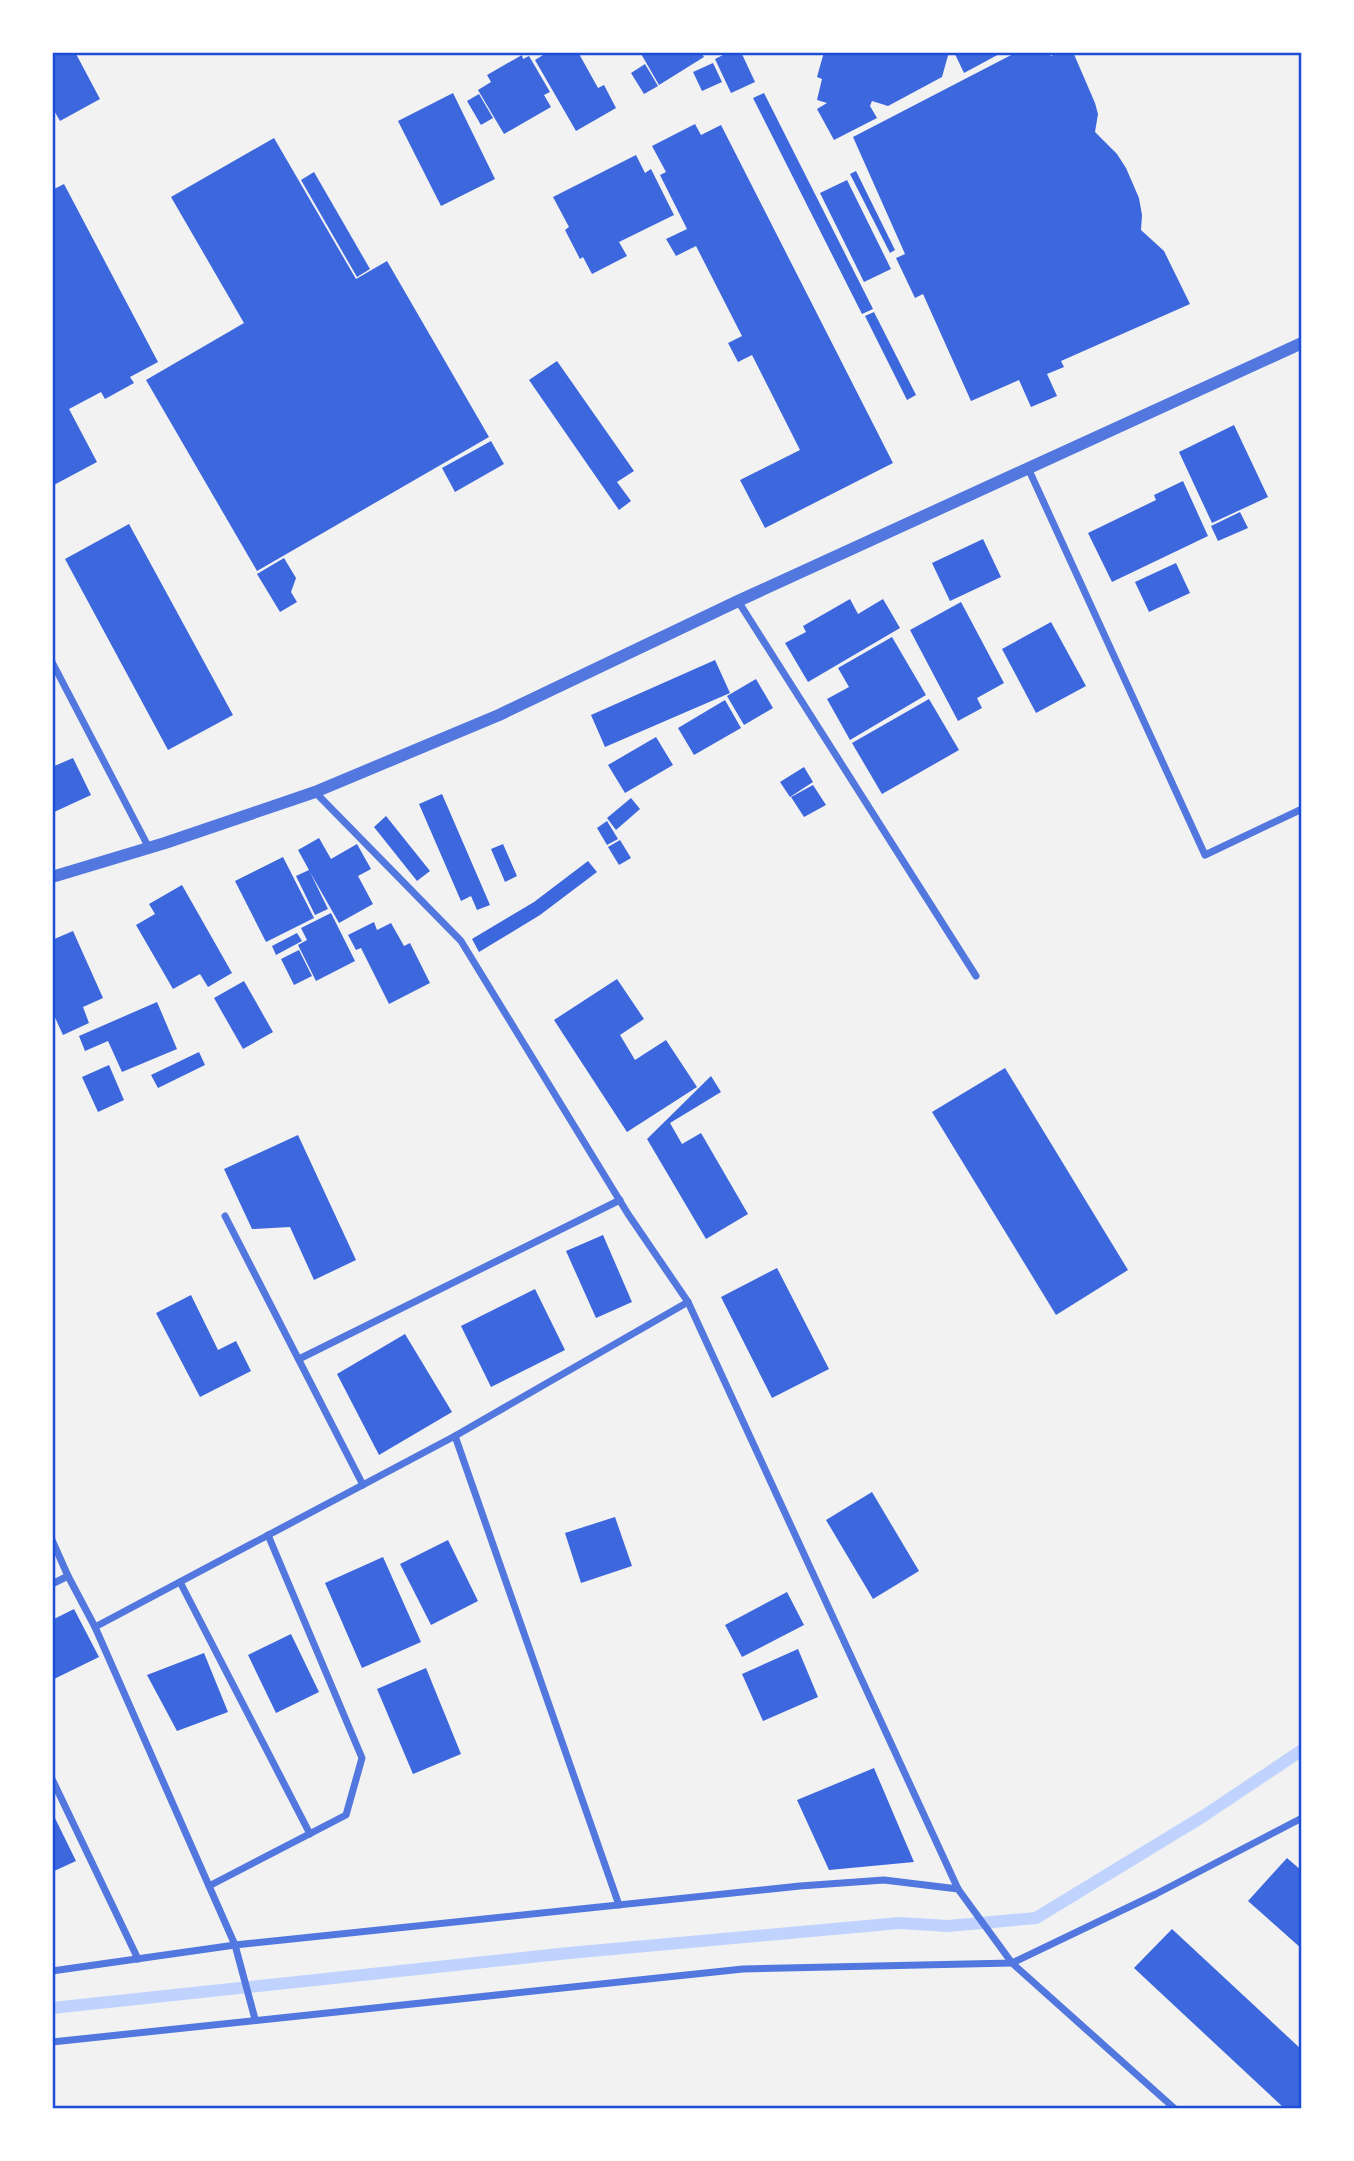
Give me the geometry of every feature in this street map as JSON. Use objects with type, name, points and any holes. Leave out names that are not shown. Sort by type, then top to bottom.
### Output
[{"type":"street","points":[[52,877],[149,848],[315,792],[499,715],[738,601],[1301,343]]},
{"type":"street","points":[[1028,468],[1205,855],[1301,809]]},
{"type":"street","points":[[738,601],[976,976]]},
{"type":"street","points":[[52,662],[149,848]]},
{"type":"street","points":[[315,792],[461,941],[620,1200],[688,1303],[958,1889],[1012,1963],[1174,2109]]},
{"type":"street","points":[[299,1359],[620,1200]]},
{"type":"street","points":[[225,1216],[363,1485]]},
{"type":"street","points":[[95,1627],[455,1436],[688,1303]]},
{"type":"street","points":[[455,1436],[620,1905]]},
{"type":"street","points":[[209,1886],[346,1815],[362,1758],[268,1535]]},
{"type":"street","points":[[52,1540],[95,1627],[235,1945],[256,2019]]},
{"type":"street","points":[[52,1584],[68,1576]]},
{"type":"street","points":[[180,1582],[310,1834]]},
{"type":"street","points":[[52,1779],[138,1959]]},
{"type":"street","points":[[52,2042],[743,1969],[1012,1963],[1156,1894],[1301,1818]]},
{"type":"street","points":[[52,1971],[235,1945],[800,1885],[884,1880],[958,1889]]},
{"type":"building","points":[[52,52],[75,52],[100,99],[60,121],[52,107]]},
{"type":"building","points":[[548,52],[578,52],[598,88],[604,85],[616,108],[576,131],[535,60]]},
{"type":"building","points":[[640,52],[705,52],[702,54],[704,57],[659,85]]},
{"type":"building","points":[[729,52],[741,52],[755,82],[731,93],[715,59]]},
{"type":"building","points":[[824,52],[949,52],[942,77],[888,106],[872,101],[870,106],[877,118],[834,140],[817,109],[827,103],[817,100],[822,79],[817,77]]},
{"type":"building","points":[[954,52],[1003,52],[964,73]]},
{"type":"building","points":[[1017,52],[1049,52],[1051,56],[1059,52],[1073,52],[1095,103],[1098,114],[1095,132],[1117,154],[1126,168],[1139,198],[1141,230],[1164,251],[1190,304],[1061,361],[1064,367],[1047,374],[1057,396],[1031,407],[1019,380],[971,401],[923,294],[915,298],[896,258],[905,254],[853,137]]},
{"type":"building","points":[[522,55],[523,59],[529,56],[550,92],[544,95],[551,107],[504,134],[478,90],[491,82],[487,75]]},
{"type":"building","points":[[713,63],[722,82],[702,91],[693,72]]},
{"type":"building","points":[[645,64],[658,86],[644,94],[631,73]]},
{"type":"building","points":[[453,93],[495,179],[441,206],[398,121]]},
{"type":"building","points":[[764,93],[873,309],[862,314],[753,98]]},
{"type":"building","points":[[479,94],[493,118],[481,125],[467,101]]},
{"type":"building","points":[[695,124],[701,135],[721,125],[893,463],[765,528],[740,480],[800,450],[752,355],[738,362],[728,343],[742,336],[696,246],[676,256],[666,239],[687,229],[660,175],[666,172],[652,146]]},
{"type":"building","points":[[274,138],[356,279],[387,261],[489,437],[257,571],[146,380],[244,323],[171,197]]},
{"type":"building","points":[[636,155],[645,173],[651,169],[674,215],[619,242],[627,256],[592,274],[583,257],[580,259],[565,230],[569,227],[553,197]]},
{"type":"building","points":[[856,171],[895,250],[890,253],[850,174]]},
{"type":"building","points":[[314,172],[370,269],[357,277],[301,180]]},
{"type":"building","points":[[847,180],[891,269],[864,282],[820,193]]},
{"type":"building","points":[[64,184],[158,362],[130,377],[134,383],[105,399],[101,392],[69,409],[97,462],[52,486],[52,190]]},
{"type":"building","points":[[874,312],[916,395],[907,400],[865,316]]},
{"type":"building","points":[[557,361],[634,471],[617,482],[631,501],[619,510],[529,380]]},
{"type":"building","points":[[1234,425],[1268,497],[1212,523],[1179,452]]},
{"type":"building","points":[[491,441],[504,464],[455,492],[442,468]]},
{"type":"building","points":[[1183,481],[1208,536],[1112,582],[1088,533],[1156,500],[1154,495]]},
{"type":"building","points":[[1240,512],[1248,528],[1218,541],[1211,526]]},
{"type":"building","points":[[129,524],[233,715],[168,750],[65,559]]},
{"type":"building","points":[[983,539],[1001,577],[950,601],[932,563]]},
{"type":"building","points":[[284,558],[296,578],[291,592],[297,602],[280,612],[257,574]]},
{"type":"building","points":[[1176,563],[1190,593],[1149,612],[1135,582]]},
{"type":"building","points":[[850,599],[858,614],[883,599],[900,628],[808,682],[785,643],[806,632],[803,626]]},
{"type":"building","points":[[961,602],[1004,683],[977,698],[982,708],[958,721],[910,630]]},
{"type":"building","points":[[1051,622],[1086,686],[1036,713],[1002,649]]},
{"type":"building","points":[[892,637],[926,695],[850,740],[827,699],[849,687],[838,668]]},
{"type":"building","points":[[715,660],[730,693],[605,747],[591,715]]},
{"type":"building","points":[[756,679],[773,708],[744,725],[727,696]]},
{"type":"building","points":[[929,699],[959,750],[882,794],[852,743]]},
{"type":"building","points":[[725,700],[741,728],[694,755],[678,728]]},
{"type":"building","points":[[656,737],[673,765],[625,793],[608,765]]},
{"type":"building","points":[[73,758],[91,795],[52,813],[52,767]]},
{"type":"building","points":[[804,767],[813,782],[790,797],[780,782]]},
{"type":"building","points":[[813,785],[826,805],[804,817],[791,797]]},
{"type":"building","points":[[442,794],[490,905],[477,910],[471,896],[461,901],[419,804]]},
{"type":"building","points":[[631,798],[640,809],[616,830],[607,818]]},
{"type":"building","points":[[386,816],[430,871],[417,881],[374,827]]},
{"type":"building","points":[[607,821],[618,839],[607,845],[597,828]]},
{"type":"building","points":[[319,838],[331,859],[357,844],[371,869],[358,876],[373,904],[339,923],[310,872],[328,909],[315,915],[296,876],[309,870],[298,850]]},
{"type":"building","points":[[620,840],[631,858],[619,865],[608,847]]},
{"type":"building","points":[[503,844],[517,876],[505,882],[491,849]]},
{"type":"building","points":[[283,857],[314,918],[266,942],[235,881]]},
{"type":"building","points":[[588,861],[597,872],[540,915],[479,952],[472,939],[534,902]]},
{"type":"building","points":[[182,885],[232,973],[208,987],[200,974],[173,989],[136,925],[155,914],[149,904]]},
{"type":"building","points":[[331,913],[355,961],[316,981],[298,945],[307,940],[301,928]]},
{"type":"building","points":[[374,922],[377,930],[391,923],[404,946],[410,943],[430,983],[389,1004],[361,948],[356,950],[348,935]]},
{"type":"building","points":[[73,931],[103,998],[83,1007],[89,1023],[63,1035],[52,1011],[52,940]]},
{"type":"building","points":[[297,933],[302,941],[276,955],[272,946]]},
{"type":"building","points":[[299,950],[312,976],[294,985],[281,959]]},
{"type":"building","points":[[617,979],[644,1019],[620,1035],[635,1060],[666,1040],[697,1087],[627,1132],[554,1020]]},
{"type":"building","points":[[244,981],[273,1032],[243,1049],[214,998]]},
{"type":"building","points":[[157,1002],[177,1049],[122,1072],[108,1041],[85,1051],[79,1036]]},
{"type":"building","points":[[199,1052],[205,1065],[158,1088],[151,1075]]},
{"type":"building","points":[[109,1065],[124,1100],[98,1112],[82,1077]]},
{"type":"building","points":[[1005,1068],[1128,1270],[1056,1315],[932,1112]]},
{"type":"building","points":[[711,1076],[721,1092],[670,1123],[682,1144],[701,1133],[748,1214],[706,1239],[647,1139]]},
{"type":"building","points":[[298,1135],[356,1260],[314,1280],[290,1227],[252,1229],[224,1169]]},
{"type":"building","points":[[603,1235],[632,1302],[596,1318],[566,1251]]},
{"type":"building","points":[[777,1268],[829,1369],[772,1398],[721,1297]]},
{"type":"building","points":[[535,1289],[565,1350],[491,1387],[461,1326]]},
{"type":"building","points":[[191,1295],[218,1350],[236,1341],[251,1371],[200,1397],[156,1313]]},
{"type":"building","points":[[405,1334],[452,1412],[379,1455],[337,1374]]},
{"type":"building","points":[[872,1492],[919,1571],[873,1599],[826,1520]]},
{"type":"building","points":[[615,1517],[632,1566],[581,1583],[565,1533]]},
{"type":"building","points":[[448,1540],[478,1601],[431,1625],[400,1564]]},
{"type":"building","points":[[383,1557],[421,1642],[362,1668],[325,1583]]},
{"type":"building","points":[[787,1592],[804,1625],[742,1657],[725,1625]]},
{"type":"building","points":[[74,1609],[99,1657],[52,1680],[52,1620]]},
{"type":"building","points":[[291,1634],[319,1692],[276,1713],[248,1655]]},
{"type":"building","points":[[798,1649],[818,1697],[763,1721],[742,1674]]},
{"type":"building","points":[[204,1653],[228,1712],[177,1731],[147,1675]]},
{"type":"building","points":[[426,1668],[461,1754],[413,1774],[377,1689]]},
{"type":"building","points":[[874,1768],[914,1862],[829,1870],[797,1800]]},
{"type":"building","points":[[52,1812],[76,1861],[52,1872]]},
{"type":"building","points":[[1287,1858],[1302,1871],[1302,1949],[1248,1901]]},
{"type":"building","points":[[1172,1929],[1302,2050],[1302,2108],[1284,2108],[1134,1968]]},
{"type":"waterway","points":[[52,2008],[569,1953],[900,1923],[948,1926],[1036,1918],[1202,1817],[1302,1750]]}]
